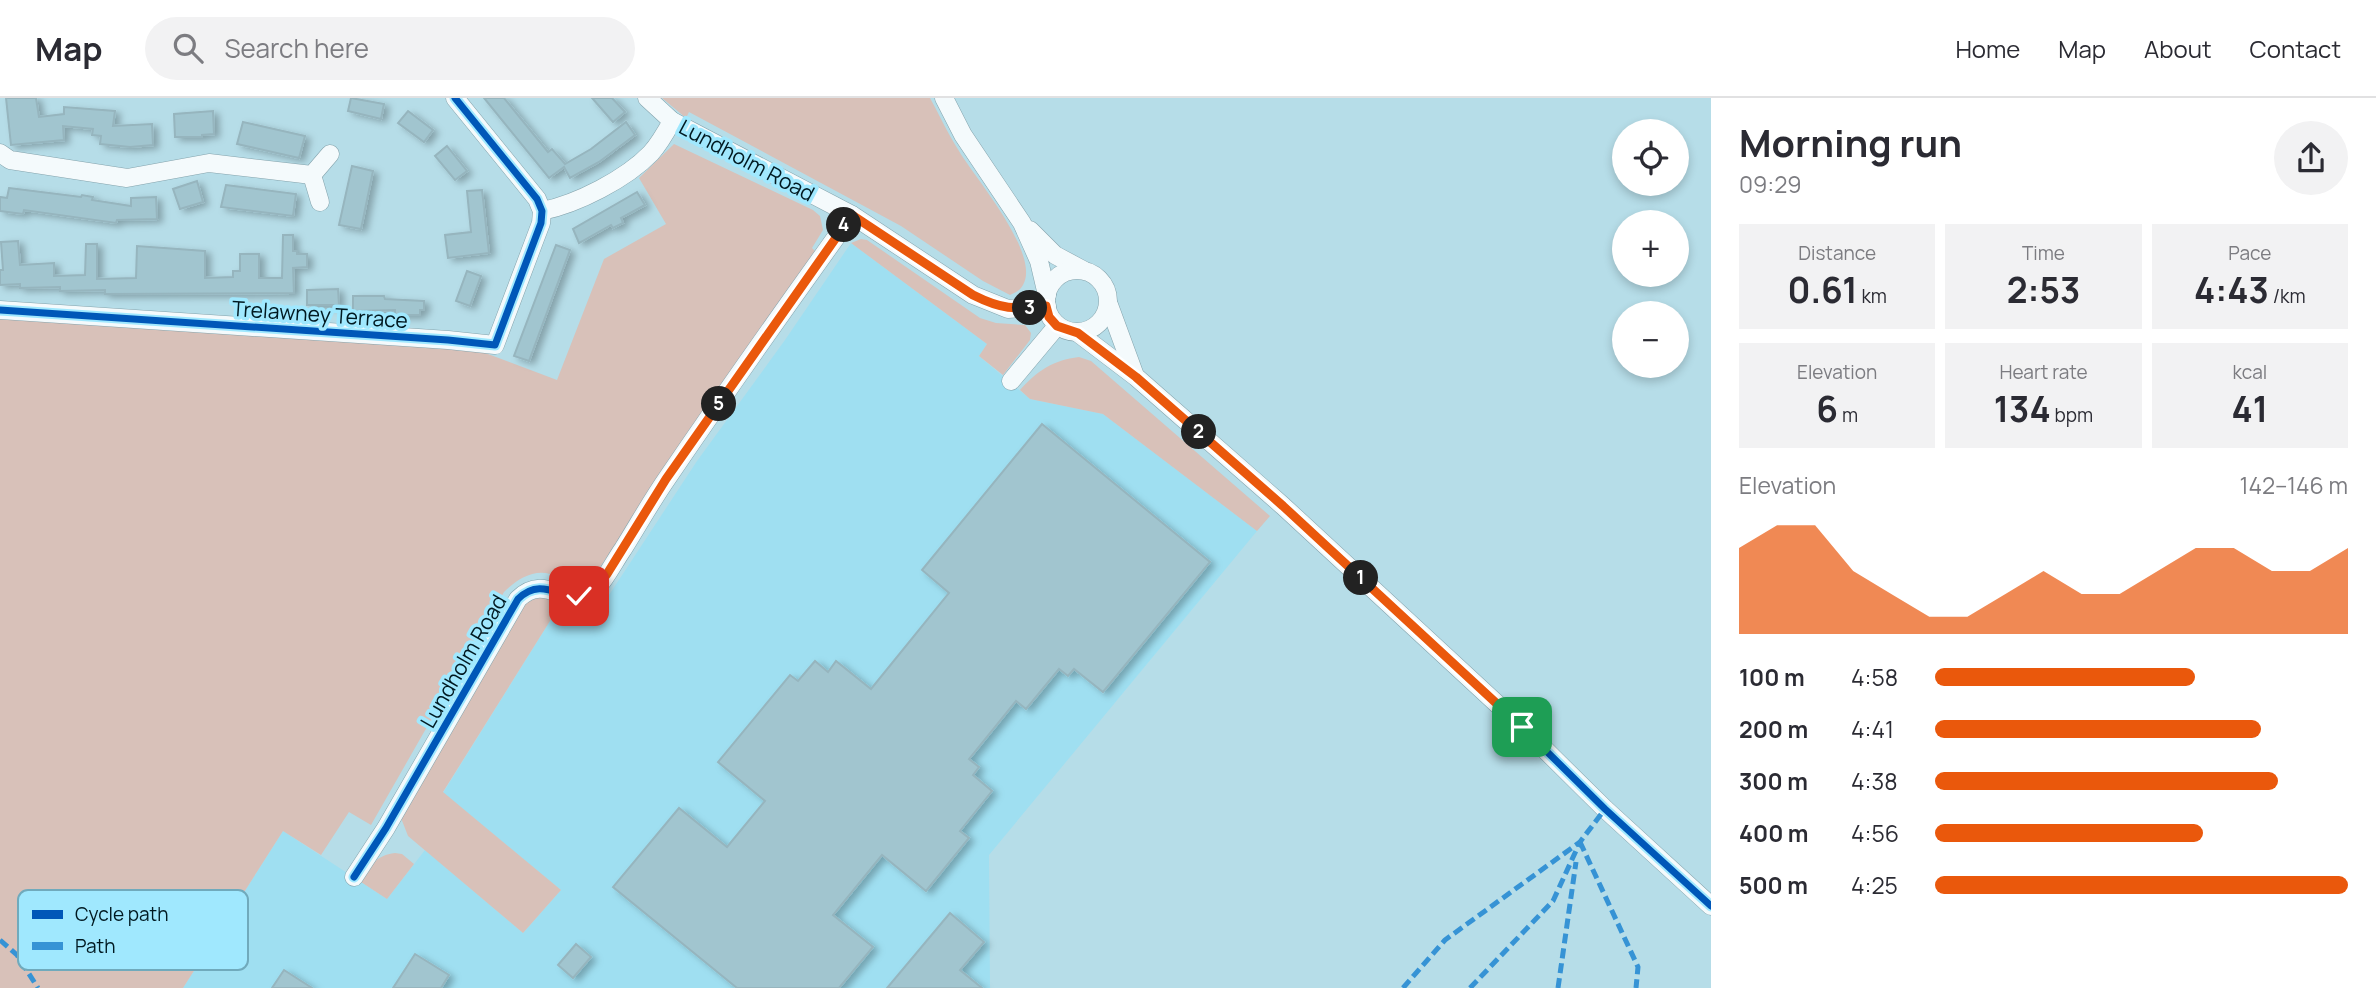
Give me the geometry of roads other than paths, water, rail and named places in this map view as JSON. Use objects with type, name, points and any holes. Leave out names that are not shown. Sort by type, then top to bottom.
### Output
[{"type":"street","points":[[455,98],[537,199],[542,211],[561,207],[580,198],[635,166],[652,152],[672,121]]},
{"type":"street","name":"Lundholm Road","points":[[647,98],[672,121],[852,215],[990,304],[1008,309],[1047,301]]},
{"type":"street","points":[[944,98],[963,135],[1022,223],[1039,261],[1049,317],[1057,326],[1078,333],[1136,377],[1283,506],[1711,906]]},
{"type":"street","points":[[0,153],[10,160],[127,178],[209,163],[312,175]]},
{"type":"street","points":[[312,175],[330,154]]},
{"type":"street","points":[[312,175],[320,202]]},
{"type":"street","name":"Trelawney Terrace","points":[[0,310],[495,345],[541,223],[542,211]]},
{"type":"street","name":"Lundholm Road","points":[[354,877],[386,828],[518,600],[524,593],[540,588],[548,588],[569,597],[588,594],[594,590],[607,574],[666,479],[852,215]]},
{"type":"street","points":[[1022,223],[1055,255],[1095,275],[1103,283],[1136,377]]},
{"type":"street","points":[[1047,301],[1058,275],[1068,271],[1085,271]]},
{"type":"street","points":[[1078,333],[1097,326],[1106,315],[1109,304]]},
{"type":"street","points":[[1011,381],[1057,326]]}]
